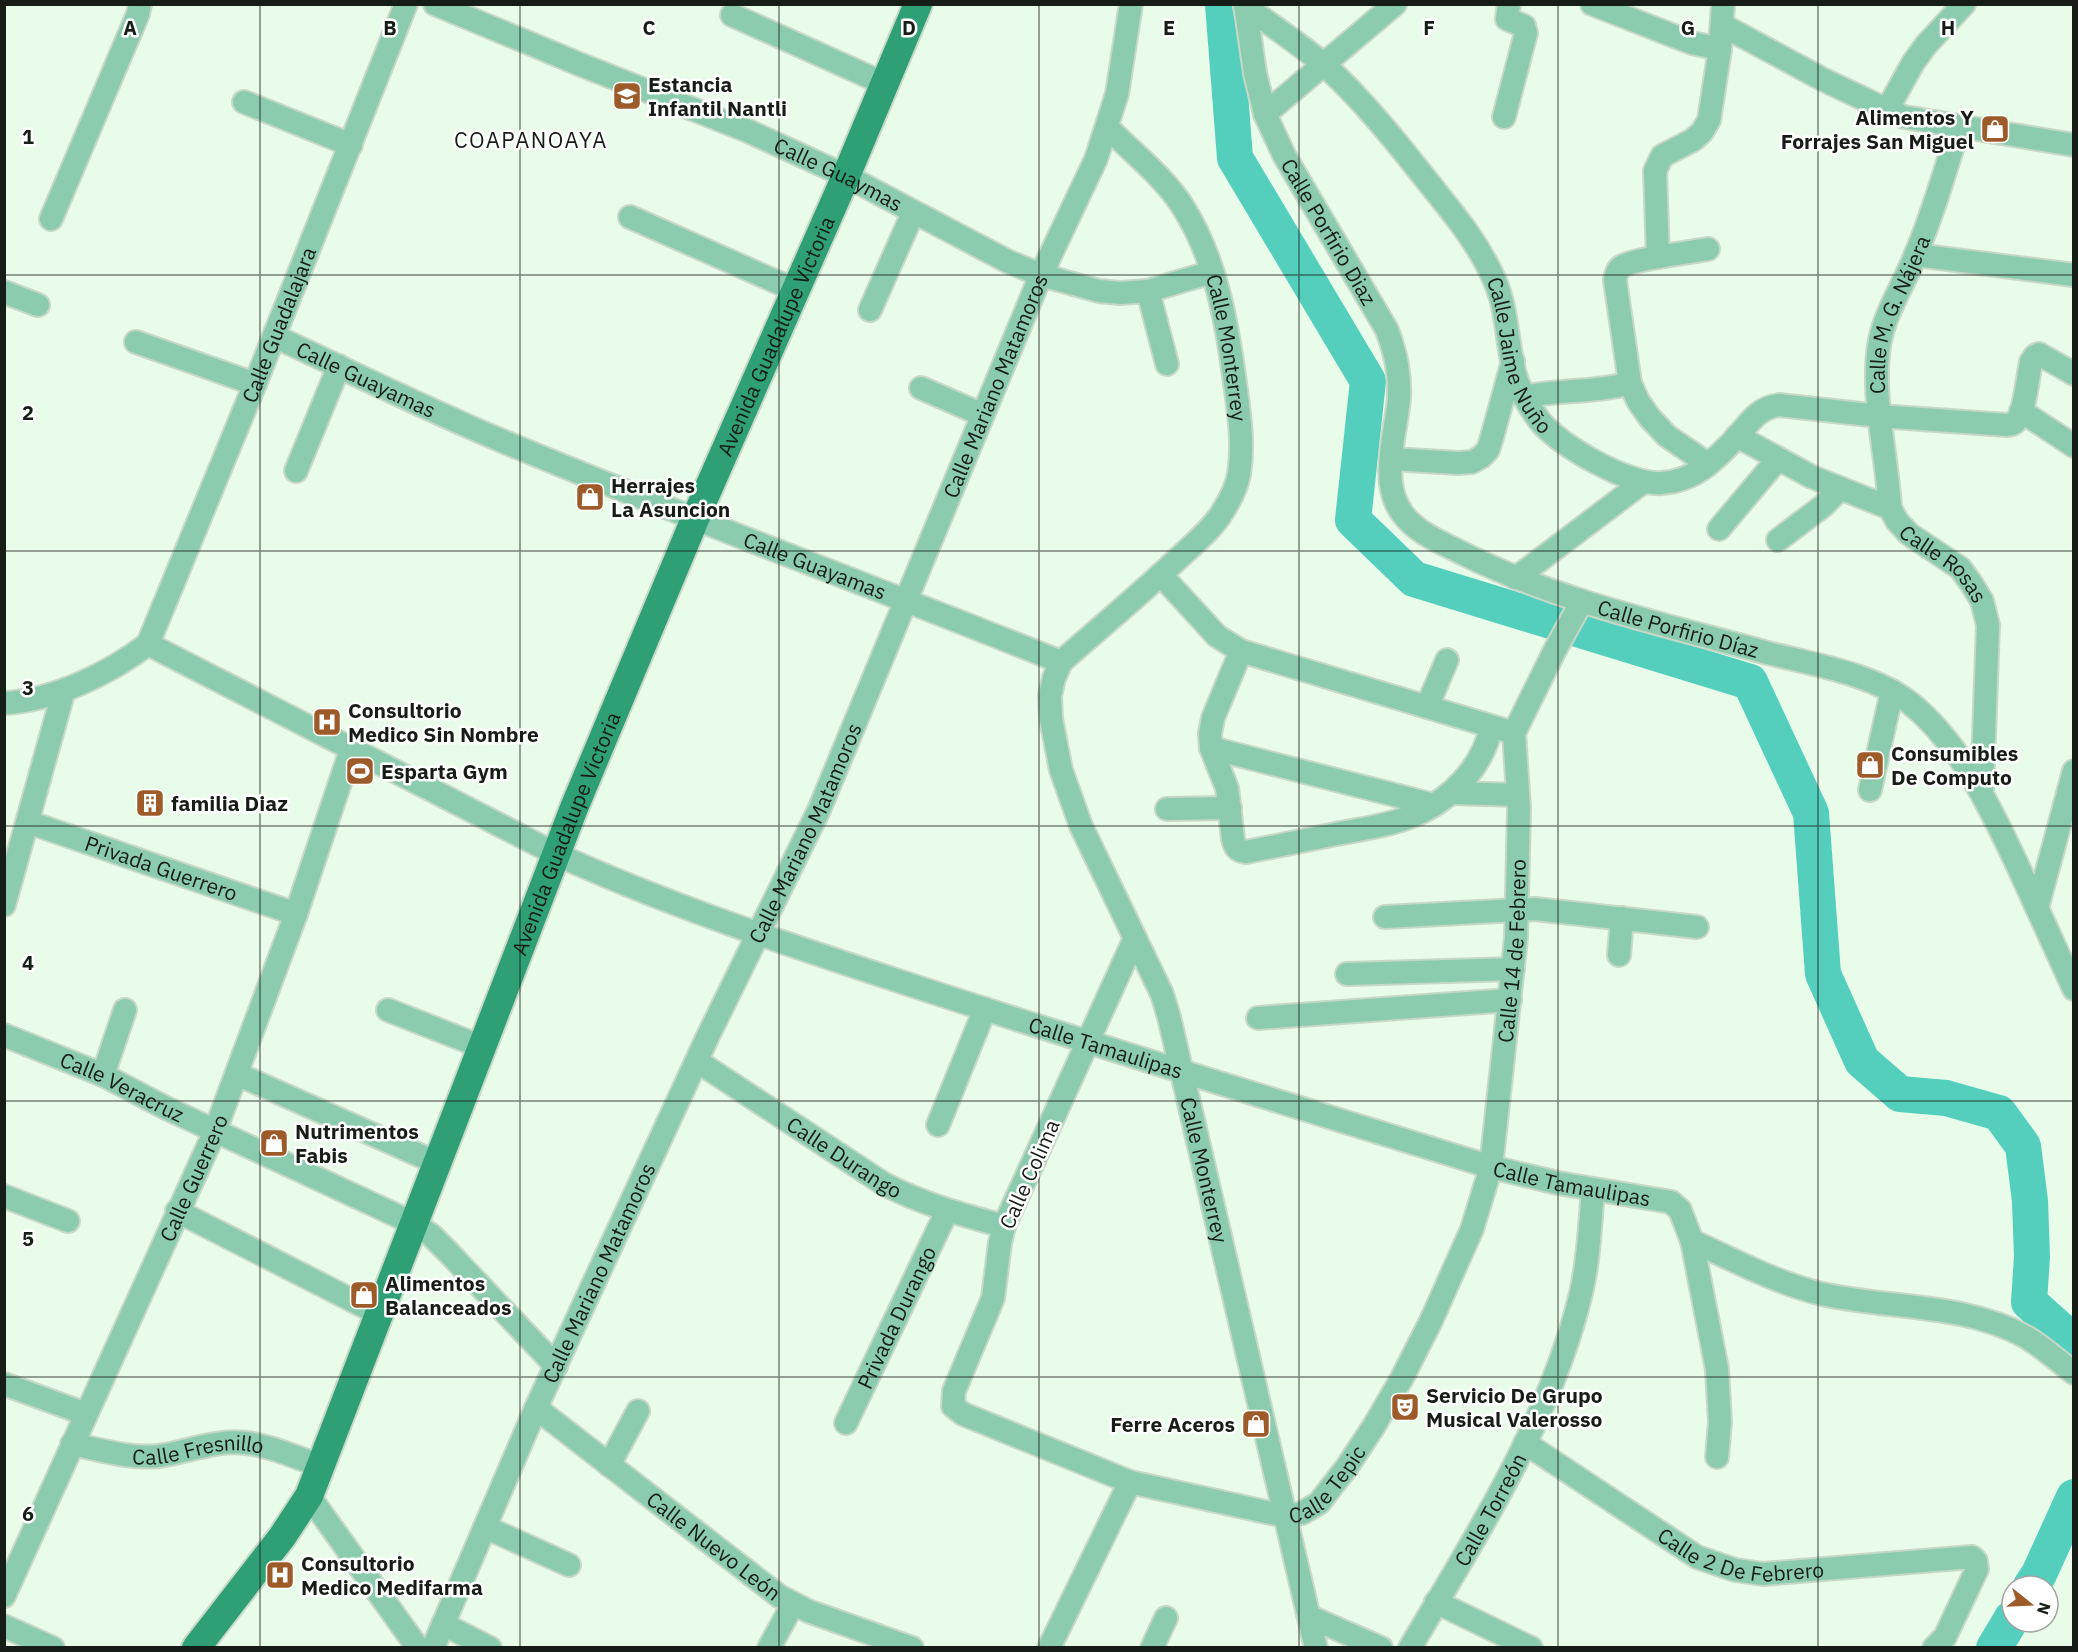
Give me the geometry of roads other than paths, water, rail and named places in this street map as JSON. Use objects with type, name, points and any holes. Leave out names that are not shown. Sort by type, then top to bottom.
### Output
[{"type":"main road","name":"Avenida Guadalupe Victoria","points":[[196,1647],[282,1537],[309,1496],[556,854],[695,519],[846,176],[918,4]]},
{"type":"street","points":[[51,219],[138,14],[140,4]]},
{"type":"street","name":"Calle Guadalajara","points":[[148,644],[255,384],[406,4]]},
{"type":"street","name":"Calle Guaymas","points":[[435,4],[748,131],[846,176],[1007,261],[1041,275],[1099,291],[1120,293],[1148,291],[1212,272]]},
{"type":"street","name":"Calle Mariano Matamoros","points":[[433,1647],[536,1408],[697,1061],[819,810],[1041,275],[1096,159],[1108,128],[1119,83],[1131,4]]},
{"type":"street","points":[[1265,114],[1395,4]]},
{"type":"street","points":[[1503,117],[1526,33],[1524,26],[1507,19],[1509,4]]},
{"type":"street","points":[[1592,4],[1692,43],[1720,49]]},
{"type":"street","points":[[1887,110],[1926,45],[1964,4]]},
{"type":"street","name":"Calle Jaime Nuño","points":[[1245,5],[1324,65],[1404,151],[1476,245],[1495,279],[1503,303],[1517,381],[1524,397],[1540,421],[1569,447],[1584,456],[1644,482],[1673,482],[1692,477],[1737,436],[1756,414],[1767,407],[1779,405],[1878,416],[2007,425],[2014,424],[2021,411]]},
{"type":"street","name":"Calle Porfirio Diaz","points":[[1245,5],[1265,114],[1284,155],[1387,330],[1397,356],[1399,397],[1392,459]]},
{"type":"street","points":[[732,15],[885,84]]},
{"type":"street","points":[[1658,257],[1655,171],[1662,156],[1693,140],[1702,132],[1709,120],[1720,49],[1722,15],[1822,79],[1887,110],[1921,121],[2073,145]]},
{"type":"street","points":[[244,102],[351,145]]},
{"type":"street","name":"Calle M. G. Nájera","points":[[1890,508],[1884,445],[1878,416],[1880,341],[1886,322],[1916,255],[1959,127]]},
{"type":"street","name":"Calle Monterrey","points":[[1108,128],[1182,204],[1212,272],[1224,309],[1233,363],[1240,417],[1239,475],[1222,514],[1207,531],[1161,575],[1061,662],[1050,696],[1051,719],[1061,770],[1082,826],[1162,994],[1287,1516],[1316,1647]]},
{"type":"street","points":[[870,310],[913,213]]},
{"type":"street","points":[[630,216],[795,290]]},
{"type":"street","points":[[1708,249],[1658,257],[1622,266],[1615,280],[1630,383],[1638,401],[1667,436],[1708,464]]},
{"type":"street","points":[[1916,255],[2073,275]]},
{"type":"street","points":[[1148,291],[1167,364]]},
{"type":"street","points":[[4,292],[38,305]]},
{"type":"street","name":"Calle Guayamas","points":[[274,336],[498,439],[695,519],[1061,662]]},
{"type":"street","points":[[136,342],[255,384]]},
{"type":"street","points":[[2073,374],[2039,354],[2035,356],[2031,362],[2021,411],[2073,446]]},
{"type":"street","points":[[1392,459],[1458,463],[1472,462],[1481,457],[1488,450],[1513,361]]},
{"type":"street","points":[[296,471],[339,366]]},
{"type":"street","points":[[1524,397],[1592,391],[1630,383]]},
{"type":"street","points":[[921,388],[983,415]]},
{"type":"street","name":"Calle Rosas","points":[[1737,436],[1777,459],[1840,489],[1890,508],[1897,521],[1909,534],[1960,568],[1971,583],[1982,601],[1988,625],[1989,650],[1982,792]]},
{"type":"street","name":"Calle Porfirio Díaz","points":[[1392,459],[1391,486],[1395,500],[1402,513],[1416,528],[1516,578],[1582,601],[1837,671],[1892,691],[1911,704],[1948,744],[1982,792],[2073,989]]},
{"type":"street","points":[[1719,528],[1777,459]]},
{"type":"street","points":[[1516,578],[1644,482]]},
{"type":"street","points":[[1778,540],[1823,506],[1840,489]]},
{"type":"street","points":[[1161,575],[1217,636],[1241,651],[1514,734],[1582,601]]},
{"type":"street","points":[[4,703],[21,702],[64,690],[120,664],[148,644]]},
{"type":"street","name":"Calle Tamaulipas","points":[[148,644],[556,854],[615,880],[759,934],[984,1009],[1491,1167],[1593,1190],[1671,1202],[1680,1210],[1692,1240]]},
{"type":"street","points":[[1241,651],[1213,718],[1210,734],[1211,748],[1227,788],[1235,847],[1239,851],[1246,852],[1385,824],[1413,816],[1443,799],[1475,766],[1486,744],[1491,727]]},
{"type":"street","points":[[1427,707],[1448,660]]},
{"type":"street","points":[[4,905],[64,690]]},
{"type":"street","points":[[1870,790],[1892,691]]},
{"type":"street","name":"Calle 14 de Febrero","points":[[1491,1167],[1513,969],[1518,795],[1514,734]]},
{"type":"street","name":"Calle Guerrero","points":[[4,1596],[215,1131],[296,914],[352,747]]},
{"type":"street","points":[[1211,748],[1443,799],[1518,795]]},
{"type":"street","points":[[2037,908],[2073,771]]},
{"type":"street","points":[[1167,809],[1230,808]]},
{"type":"street","name":"Privada Guerrero","points":[[27,822],[296,914]]},
{"type":"street","points":[[1385,917],[1516,909],[1555,910],[1697,927]]},
{"type":"street","points":[[1619,955],[1622,918]]},
{"type":"street","name":"Calle Colima","points":[[1130,1482],[963,1414],[953,1406],[954,1391],[993,1298],[1004,1226],[1135,938]]},
{"type":"street","points":[[1347,974],[1513,969]]},
{"type":"street","points":[[1258,1018],[1510,1000]]},
{"type":"street","points":[[938,1125],[984,1009]]},
{"type":"street","points":[[103,1076],[125,1010]]},
{"type":"street","points":[[388,1010],[482,1047]]},
{"type":"street","name":"Calle Veracruz","points":[[4,1035],[103,1076],[415,1224],[431,1235],[450,1254],[556,1366]]},
{"type":"street","name":"Calle Durango","points":[[697,1061],[884,1184],[946,1211],[1004,1226]]},
{"type":"street","points":[[237,1074],[437,1163]]},
{"type":"street","name":"Calle Tepic","points":[[1130,1482],[1287,1516],[1302,1513],[1319,1503],[1347,1467],[1402,1378],[1456,1269],[1472,1229],[1491,1167]]},
{"type":"street","name":"Calle Torreón","points":[[1410,1647],[1525,1443],[1552,1381],[1571,1332],[1587,1259],[1593,1190]]},
{"type":"street","points":[[4,1196],[68,1221]]},
{"type":"street","points":[[177,1211],[379,1314]]},
{"type":"street","name":"Privada Durango","points":[[846,1423],[946,1211]]},
{"type":"street","points":[[1692,1240],[1778,1281],[1803,1289],[1851,1299],[1964,1316],[2002,1326],[2027,1338],[2071,1371]]},
{"type":"street","points":[[1692,1240],[1717,1369],[1720,1422],[1717,1457]]},
{"type":"street","points":[[4,1384],[86,1414]]},
{"type":"street","name":"Calle Nuevo León","points":[[536,1408],[765,1586],[792,1604],[912,1647]]},
{"type":"street","points":[[609,1465],[638,1411]]},
{"type":"street","name":"Calle Fresnillo","points":[[72,1444],[121,1455],[140,1456],[180,1452],[224,1442],[246,1443],[321,1466]]},
{"type":"street","name":"Calle 2 De Febrero","points":[[1525,1443],[1696,1557],[1735,1570],[1763,1574],[1972,1557],[1977,1561],[1977,1569],[1945,1637],[1934,1647]]},
{"type":"street","points":[[1049,1647],[1130,1482]]},
{"type":"street","points":[[309,1496],[417,1647]]},
{"type":"street","points":[[485,1527],[569,1565]]},
{"type":"street","points":[[1436,1602],[1532,1647]]},
{"type":"street","points":[[769,1647],[792,1604]]},
{"type":"street","points":[[1310,1617],[1381,1647]]},
{"type":"street","points":[[1152,1647],[1166,1618]]},
{"type":"street","points":[[443,1624],[490,1647]]},
{"type":"street","points":[[4,1626],[53,1647]]},
{"type":"waterway","points":[[1223,4],[1235,158],[1368,381],[1353,520],[1414,579],[1750,682],[1811,813],[1823,974],[1862,1061],[1900,1094],[1946,1098],[1999,1113],[2023,1146],[2030,1201],[2032,1257],[2029,1302],[2074,1342]]},
{"type":"waterway","points":[[2039,1574],[2074,1497]]},
{"type":"waterway","points":[[1994,1648],[2002,1634]]},
{"type":"place","name":"Estancia Infantil Nantli","points":[[627,96]]},
{"type":"place","name":"Alimentos Y Forrajes San Miguel","points":[[1995,129]]},
{"type":"place","name":"Herrajes La Asuncion","points":[[590,497]]},
{"type":"place","name":"Consultorio Medico Sin Nombre","points":[[327,722]]},
{"type":"place","name":"Consumibles De Computo","points":[[1870,765]]},
{"type":"place","name":"Esparta Gym","points":[[360,771]]},
{"type":"place","name":"familia Diaz","points":[[150,803]]},
{"type":"place","name":"Nutrimentos Fabis","points":[[274,1143]]},
{"type":"place","name":"Alimentos Balanceados","points":[[364,1295]]},
{"type":"place","name":"Servicio De Grupo Musical Valerosso","points":[[1405,1407]]},
{"type":"place","name":"Ferre Aceros","points":[[1256,1424]]},
{"type":"place","name":"Consultorio Medico Medifarma","points":[[280,1575]]},
{"type":"district","name":"COAPANOAYA","points":[[531,139]]}]
